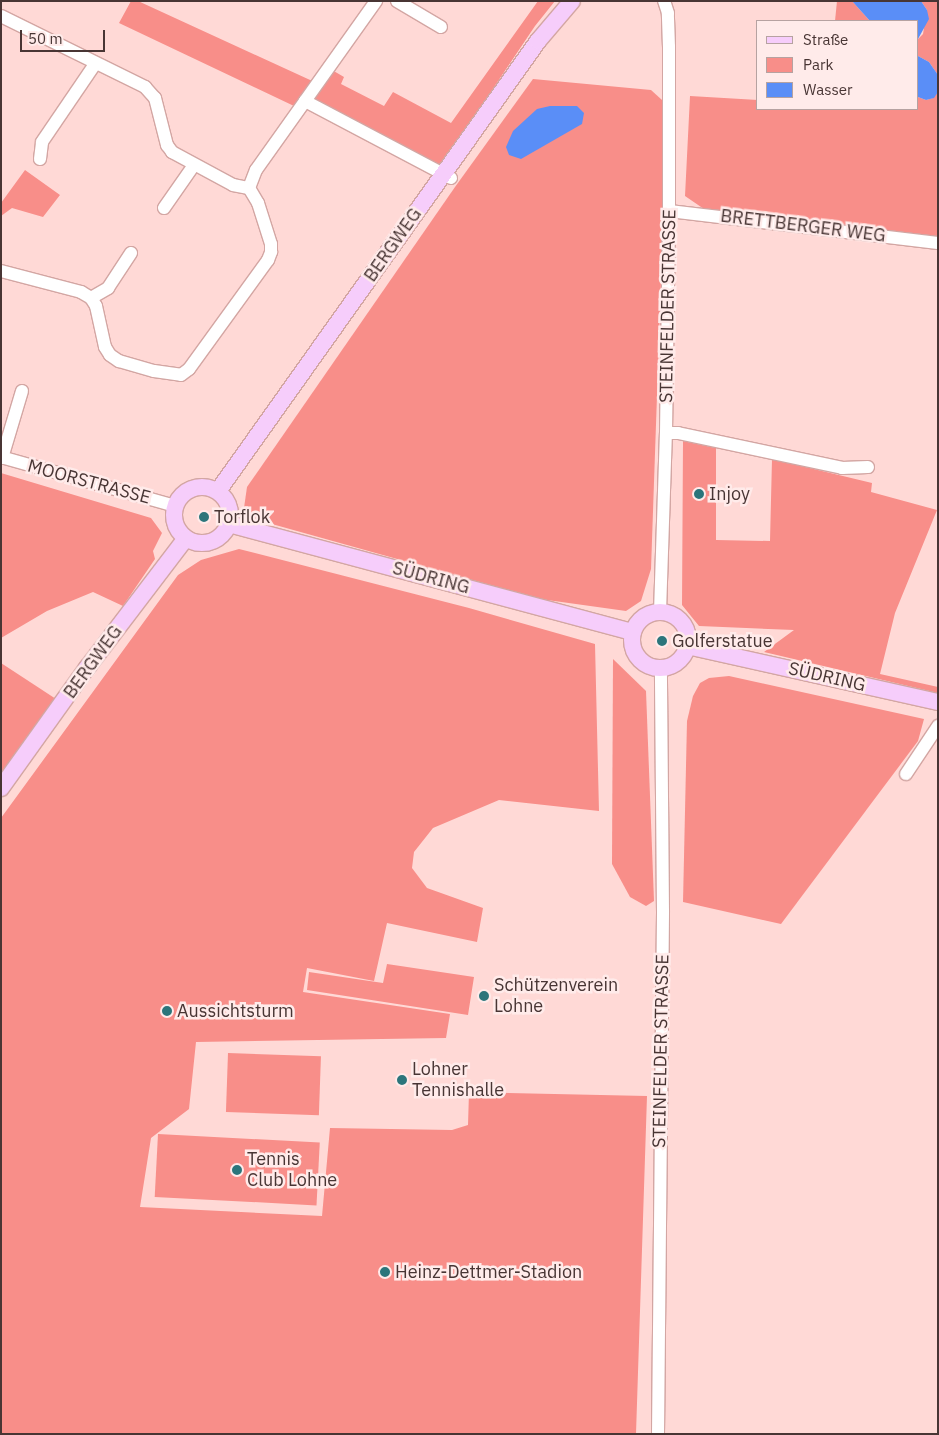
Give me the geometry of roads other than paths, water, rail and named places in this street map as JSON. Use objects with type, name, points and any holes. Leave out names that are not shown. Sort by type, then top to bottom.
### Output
[{"type":"main road","name":"BERGWEG","points":[[218,491],[447,176],[538,41],[572,1]]},
{"type":"main road","points":[[197,487],[211,488],[218,491],[230,508],[229,524],[224,533],[213,541],[195,542],[186,538],[175,522],[175,506],[185,493],[197,487]]},
{"type":"main road","name":"SÜDRING","points":[[229,524],[633,632]]},
{"type":"main road","name":"BERGWEG","points":[[1,788],[87,668],[186,538]]},
{"type":"main road","points":[[660,612],[679,620],[687,631],[687,646],[679,660],[661,668],[647,665],[637,656],[632,645],[633,632],[643,618],[660,612]]},
{"type":"main road","name":"SÜDRING","points":[[687,646],[938,702]]},
{"type":"street","points":[[249,188],[256,170],[376,1]]},
{"type":"street","points":[[397,1],[441,27]]},
{"type":"street","name":"STEINFELDER STRASSE","points":[[660,612],[666,433],[669,211],[669,47],[668,13],[664,1]]},
{"type":"street","points":[[1,16],[151,92],[167,145],[177,156],[234,185],[249,188],[258,203],[272,252],[189,369],[181,375],[173,375],[119,360],[110,355],[105,347],[96,306],[91,298],[81,292],[1,271]]},
{"type":"street","points":[[40,159],[42,142],[95,64]]},
{"type":"street","points":[[305,100],[447,176]]},
{"type":"street","points":[[164,208],[194,165]]},
{"type":"street","name":"BRETTBERGER WEG","points":[[669,211],[938,243]]},
{"type":"street","points":[[91,298],[108,288],[131,254]]},
{"type":"street","name":"MOORSTRASSE","points":[[22,391],[2,458],[175,506]]},
{"type":"street","points":[[666,433],[678,433],[842,468],[868,467]]},
{"type":"street","name":"STEINFELDER STRASSE","points":[[658,1434],[664,911],[661,668]]},
{"type":"street","points":[[906,774],[938,726]]},
{"type":"water","points":[[852,1],[921,1],[927,10],[929,19],[919,37],[919,20],[869,20]]},
{"type":"water","points":[[919,57],[929,62],[938,75],[938,92],[934,98],[926,100],[919,97]]},
{"type":"water","points":[[550,106],[577,106],[584,113],[582,124],[521,159],[509,155],[506,147],[513,131],[537,109]]},
{"type":"place","name":"Injoy","points":[[699,494]]},
{"type":"place","name":"Torflok","points":[[204,517]]},
{"type":"place","name":"Golferstatue","points":[[662,641]]},
{"type":"place","name":"Schützenverein Lohne","points":[[484,996]]},
{"type":"place","name":"Aussichtsturm","points":[[167,1011]]},
{"type":"place","name":"Lohner Tennishalle","points":[[402,1080]]},
{"type":"place","name":"Tennis Club Lohne","points":[[237,1170]]},
{"type":"place","name":"Heinz-Dettmer-Stadion","points":[[385,1272]]}]
